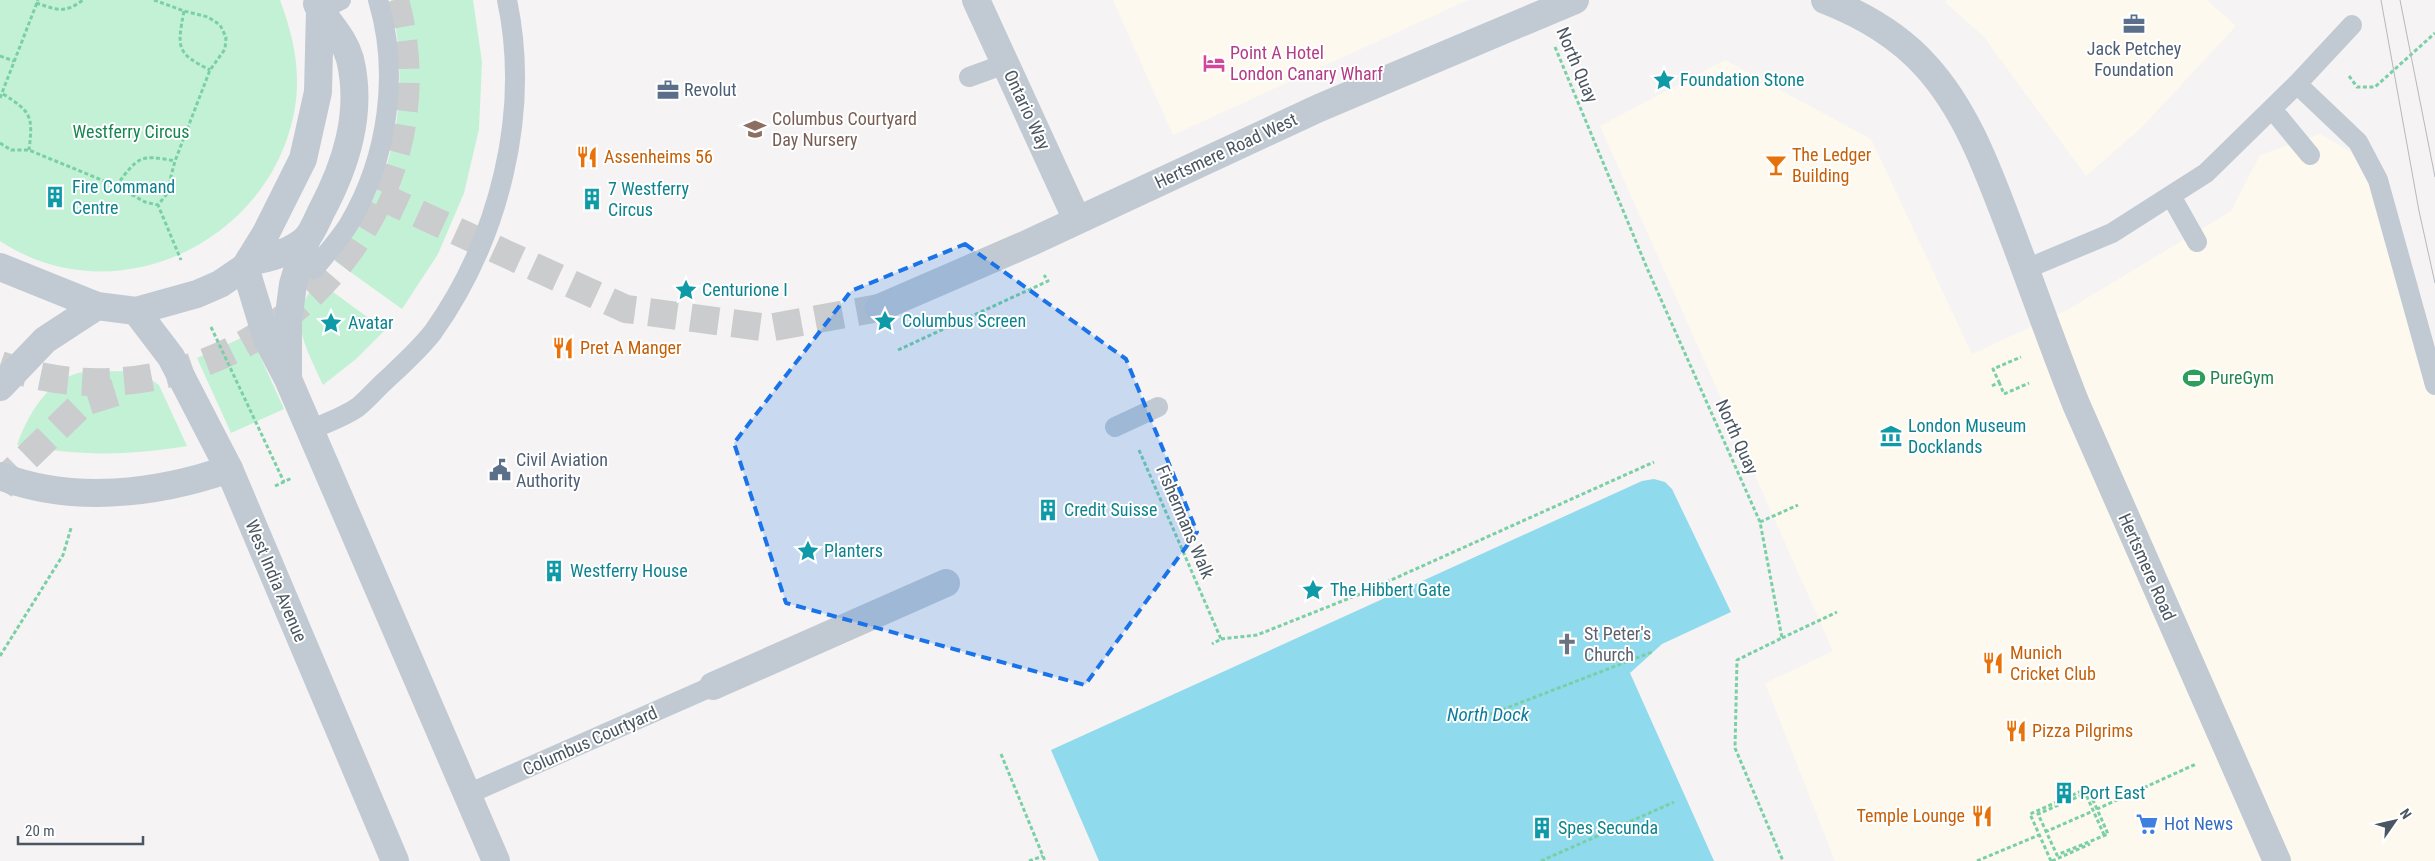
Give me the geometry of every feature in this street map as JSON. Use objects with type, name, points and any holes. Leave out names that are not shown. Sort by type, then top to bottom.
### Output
[{"type":"street","name":"Ontario Way","points":[[976,0],[1077,220]]},
{"type":"street","name":"Hertsmere Road West","points":[[879,308],[1077,220],[1538,7],[1576,0]]},
{"type":"street","points":[[1824,0],[1886,31],[1926,66],[1957,108],[1978,148],[2026,270]]},
{"type":"street","points":[[288,379],[288,322],[293,284],[307,238],[338,181],[351,136],[355,97],[354,77],[347,50],[325,3]]},
{"type":"street","points":[[325,3],[318,92],[304,159],[291,187],[248,264],[267,339],[288,379],[496,861]]},
{"type":"street","points":[[0,267],[97,306],[136,311],[196,294],[220,284],[248,264],[267,259],[307,238]]},
{"type":"street","name":"Hertsmere Road","points":[[2026,270],[2051,344],[2080,413],[2277,861]]},
{"type":"street","points":[[0,387],[10,379],[45,340],[97,306]]},
{"type":"street","name":"West India Avenue","points":[[136,311],[171,357],[228,469],[395,861]]},
{"type":"street","points":[[0,476],[31,486],[80,492],[135,491],[166,488],[228,469]]},
{"type":"street","points":[[713,686],[946,582]]},
{"type":"lane","points":[[314,268],[349,224],[372,176],[383,135],[389,94],[389,63],[384,20],[378,0]]},
{"type":"lane","points":[[310,430],[359,406],[416,352],[432,332],[470,271],[504,175],[511,134],[514,92],[513,48],[507,0]]},
{"type":"lane","points":[[2026,270],[2112,233],[2206,173],[2297,84],[2352,25]]},
{"type":"lane","points":[[969,77],[1005,64]]},
{"type":"lane","points":[[2297,84],[2358,142],[2378,180],[2435,385]]},
{"type":"lane","points":[[2272,109],[2310,155]]},
{"type":"lane","points":[[2171,196],[2197,242]]},
{"type":"lane","points":[[1115,427],[1158,407]]},
{"type":"lane","name":"Columbus Courtyard","points":[[468,794],[713,686]]},
{"type":"path","points":[[0,98],[37,2],[60,11],[72,8],[83,0]]},
{"type":"path","points":[[154,0],[208,17],[220,25],[226,37],[225,50],[210,70],[176,161],[166,195],[158,205]]},
{"type":"path","name":"North Quay","points":[[1538,7],[1647,268],[1760,522],[1782,638]]},
{"type":"path","points":[[184,11],[178,38],[182,49],[189,59],[210,70]]},
{"type":"path","points":[[2329,50],[2357,87],[2375,87],[2435,32]]},
{"type":"path","points":[[0,56],[14,61]]},
{"type":"path","points":[[3,94],[23,107],[30,116],[32,126],[29,150]]},
{"type":"path","points":[[0,143],[11,150],[29,150],[116,186],[145,202],[158,205]]},
{"type":"path","points":[[116,186],[141,158],[152,156],[176,161]]},
{"type":"path","points":[[158,205],[184,266]]},
{"type":"path","points":[[898,350],[1048,281]]},
{"type":"path","points":[[211,326],[284,482]]},
{"type":"path","points":[[2008,362],[1993,369],[2004,394],[2020,387]]},
{"type":"path","points":[[1992,386],[1999,382]]},
{"type":"path","name":"Fishermans Walk","points":[[1158,407],[1138,448],[1221,639]]},
{"type":"path","points":[[1212,644],[1221,639],[1257,635],[1351,597],[1654,462]]},
{"type":"path","points":[[269,489],[300,474]]},
{"type":"path","points":[[0,656],[63,555],[80,492]]},
{"type":"path","points":[[1760,522],[1798,505]]},
{"type":"path","points":[[1783,861],[1735,748],[1737,660],[1837,612]]},
{"type":"path","points":[[1478,719],[1652,652]]},
{"type":"path","points":[[1001,754],[1045,861]]},
{"type":"path","points":[[2046,832],[2186,768]]},
{"type":"path","points":[[2095,810],[2089,792],[2081,795],[2038,814],[2057,855],[2108,834],[2095,810],[2084,790],[2030,814],[2051,861],[2105,837],[2095,810]]},
{"type":"path","points":[[1541,861],[1674,802]]},
{"type":"path","points":[[1977,861],[2039,834]]},
{"type":"path","points":[[1029,861],[1043,856]]},
{"type":"highlighted area","points":[[965,244],[1126,359],[1197,532],[1085,685],[786,603],[734,443],[851,291]]},
{"type":"shaded area","points":[[1113,0],[1468,0],[1173,135]]},
{"type":"shaded area","points":[[1947,0],[2207,0],[2236,26],[2141,128],[2086,176],[1984,37],[1945,2]]},
{"type":"shaded area","points":[[1725,60],[1871,139],[1972,354],[2069,309],[2231,211],[2260,155],[2320,134],[2367,161],[2435,388],[2435,861],[1835,861],[1765,683],[1833,651],[1600,126]]},
{"type":"green space","name":"Westferry Circus","points":[[0,0],[280,0],[288,24],[296,61],[296,100],[283,149],[259,191],[226,226],[186,252],[141,267],[94,271],[46,263],[0,241]]},
{"type":"green space","points":[[391,0],[473,0],[482,62],[479,129],[464,193],[438,254],[402,309],[335,261],[362,219],[378,188],[388,163],[394,136],[398,109],[399,54]]},
{"type":"green space","points":[[318,281],[385,330],[356,359],[323,385],[305,345],[301,320],[302,307],[308,294]]},
{"type":"green space","points":[[250,334],[284,409],[231,433],[197,358]]},
{"type":"green space","points":[[125,371],[143,374],[159,385],[187,446],[143,452],[82,453],[17,445],[32,412],[47,392],[56,384],[78,373]]},
{"type":"water","name":"North Dock","points":[[1654,479],[1665,482],[1672,489],[1731,612],[1662,644],[1630,673],[1714,861],[1099,861],[1051,750],[1642,481]]},
{"type":"tunnel","points":[[0,365],[84,382],[166,374],[241,346],[306,300],[357,239],[392,166],[406,86],[395,0]]},
{"type":"tunnel","points":[[380,196],[626,309],[768,328],[879,308]]},
{"type":"tunnel","points":[[0,489],[10,474],[84,402],[126,389]]},
{"type":"tram line","points":[[2381,0],[2419,211],[2435,283]]},
{"type":"tram line","points":[[2400,0],[2435,177]]},
{"type":"place","name":"Jack Petchey Foundation","points":[[2134,24]]},
{"type":"place","name":"Point A Hotel London Canary Wharf","points":[[1214,63]]},
{"type":"place","name":"Foundation Stone","points":[[1664,80]]},
{"type":"place","name":"Revolut","points":[[668,90]]},
{"type":"place","name":"Columbus Courtyard Day Nursery","points":[[755,129]]},
{"type":"place","name":"Assenheims 56","points":[[587,157]]},
{"type":"place","name":"The Ledger Building","points":[[1776,165]]},
{"type":"place","name":"Fire Command Centre","points":[[55,197]]},
{"type":"place","name":"7 Westferry Circus","points":[[592,199]]},
{"type":"place","name":"Centurione I","points":[[686,290]]},
{"type":"place","name":"Columbus Screen","points":[[885,321]]},
{"type":"place","name":"Avatar","points":[[331,323]]},
{"type":"place","name":"Pret A Manger","points":[[563,348]]},
{"type":"place","name":"PureGym","points":[[2194,378]]},
{"type":"place","name":"London Museum Docklands","points":[[1891,436]]},
{"type":"place","name":"Civil Aviation Authority","points":[[500,470]]},
{"type":"place","name":"Credit Suisse","points":[[1048,510]]},
{"type":"place","name":"Planters","points":[[808,551]]},
{"type":"place","name":"Westferry House","points":[[554,571]]},
{"type":"place","name":"The Hibbert Gate","points":[[1313,590]]},
{"type":"place","name":"St Peter's Church","points":[[1567,644]]},
{"type":"place","name":"Munich Cricket Club","points":[[1993,663]]},
{"type":"place","name":"Pizza Pilgrims","points":[[2016,731]]},
{"type":"place","name":"Port East","points":[[2064,793]]},
{"type":"place","name":"Temple Lounge","points":[[1982,816]]},
{"type":"place","name":"Hot News","points":[[2147,824]]},
{"type":"place","name":"Spes Secunda","points":[[1542,828]]}]
